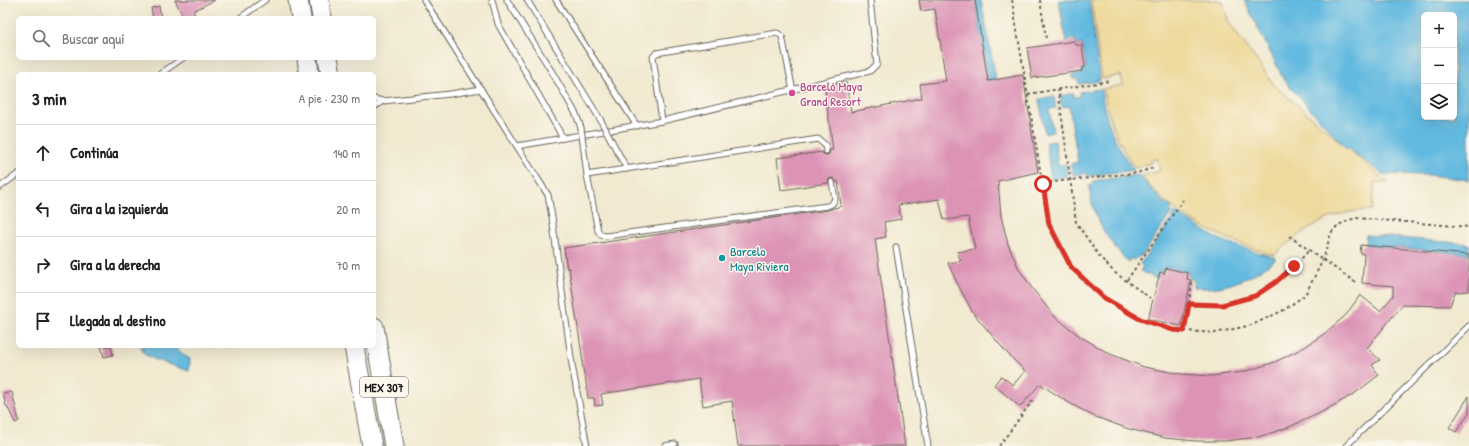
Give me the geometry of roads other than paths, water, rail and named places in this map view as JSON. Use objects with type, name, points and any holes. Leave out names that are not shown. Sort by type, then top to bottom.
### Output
[{"type":"highway","points":[[298,0],[300,16]]},
{"type":"highway","points":[[319,0],[322,16]]},
{"type":"highway","points":[[307,60],[309,72]]},
{"type":"highway","points":[[328,60],[331,72]]},
{"type":"highway","name":"MEX 307","points":[[376,339],[394,446]]},
{"type":"highway","name":"MEX 307","points":[[354,348],[372,446]]},
{"type":"lane","points":[[243,16],[265,0]]},
{"type":"lane","points":[[424,0],[548,195],[572,364],[587,446]]},
{"type":"lane","points":[[492,0],[498,24],[563,138]]},
{"type":"lane","points":[[507,0],[552,72],[576,114],[581,128],[598,231],[601,235],[606,236],[827,206],[832,204],[835,200],[832,182]]},
{"type":"lane","points":[[527,0],[600,119],[627,169]]},
{"type":"lane","points":[[556,0],[636,126]]},
{"type":"lane","points":[[516,146],[662,121],[793,91],[870,71],[877,64],[870,0]]},
{"type":"lane","points":[[662,121],[653,57],[656,53],[777,33],[782,36],[793,91]]},
{"type":"lane","points":[[163,72],[180,60]]},
{"type":"lane","points":[[376,99],[383,101],[481,89]]},
{"type":"lane","points":[[376,106],[383,101]]},
{"type":"lane","points":[[588,175],[818,139],[825,144],[826,151]]},
{"type":"lane","points":[[0,187],[16,175]]},
{"type":"lane","points":[[896,247],[928,446]]},
{"type":"lane","points":[[1346,446],[1469,326]]},
{"type":"lane","points":[[665,446],[675,444]]},
{"type":"water","points":[[975,0],[981,0],[996,79],[988,81]]},
{"type":"water","points":[[1059,0],[1089,0],[1100,81],[1079,84],[1078,79],[1073,79],[1072,75],[1082,74],[1081,72],[1083,72],[1083,68],[1086,68],[1082,44],[1077,45],[1075,39],[1066,41]]},
{"type":"water","points":[[1244,0],[1469,0],[1469,180],[1429,175],[1383,174],[1345,147],[1284,80]]},
{"type":"water","points":[[1101,89],[1108,121],[1116,142],[1134,170],[1087,176],[1086,173],[1073,175],[1070,164],[1078,162],[1069,106],[1062,107],[1060,96],[1073,93],[1074,97],[1080,96],[1080,92]]},
{"type":"water","points":[[1054,96],[1056,108],[1049,109],[1053,132],[1045,134],[1039,99]]},
{"type":"water","points":[[1055,141],[1058,165],[1066,164],[1068,176],[1051,179],[1046,142]]},
{"type":"water","points":[[1139,175],[1161,200],[1172,208],[1170,210],[1172,212],[1142,256],[1140,255],[1134,260],[1131,258],[1128,262],[1113,245],[1097,218],[1093,208],[1089,186],[1093,185],[1093,181]]},
{"type":"water","points":[[1176,213],[1216,238],[1276,258],[1257,272],[1237,282],[1216,287],[1194,287],[1194,280],[1189,278],[1189,273],[1165,267],[1163,272],[1159,271],[1157,279],[1140,271],[1143,266],[1140,264]]},
{"type":"water","points":[[1366,235],[1469,244],[1469,254],[1365,245]]},
{"type":"water","points":[[142,348],[175,348],[190,359],[189,371],[156,360],[144,354]]},
{"type":"place","name":"Barceló Maya Grand Resort","points":[[792,93]]},
{"type":"place","name":"Barcelo Maya Riviera","points":[[722,258]]}]
